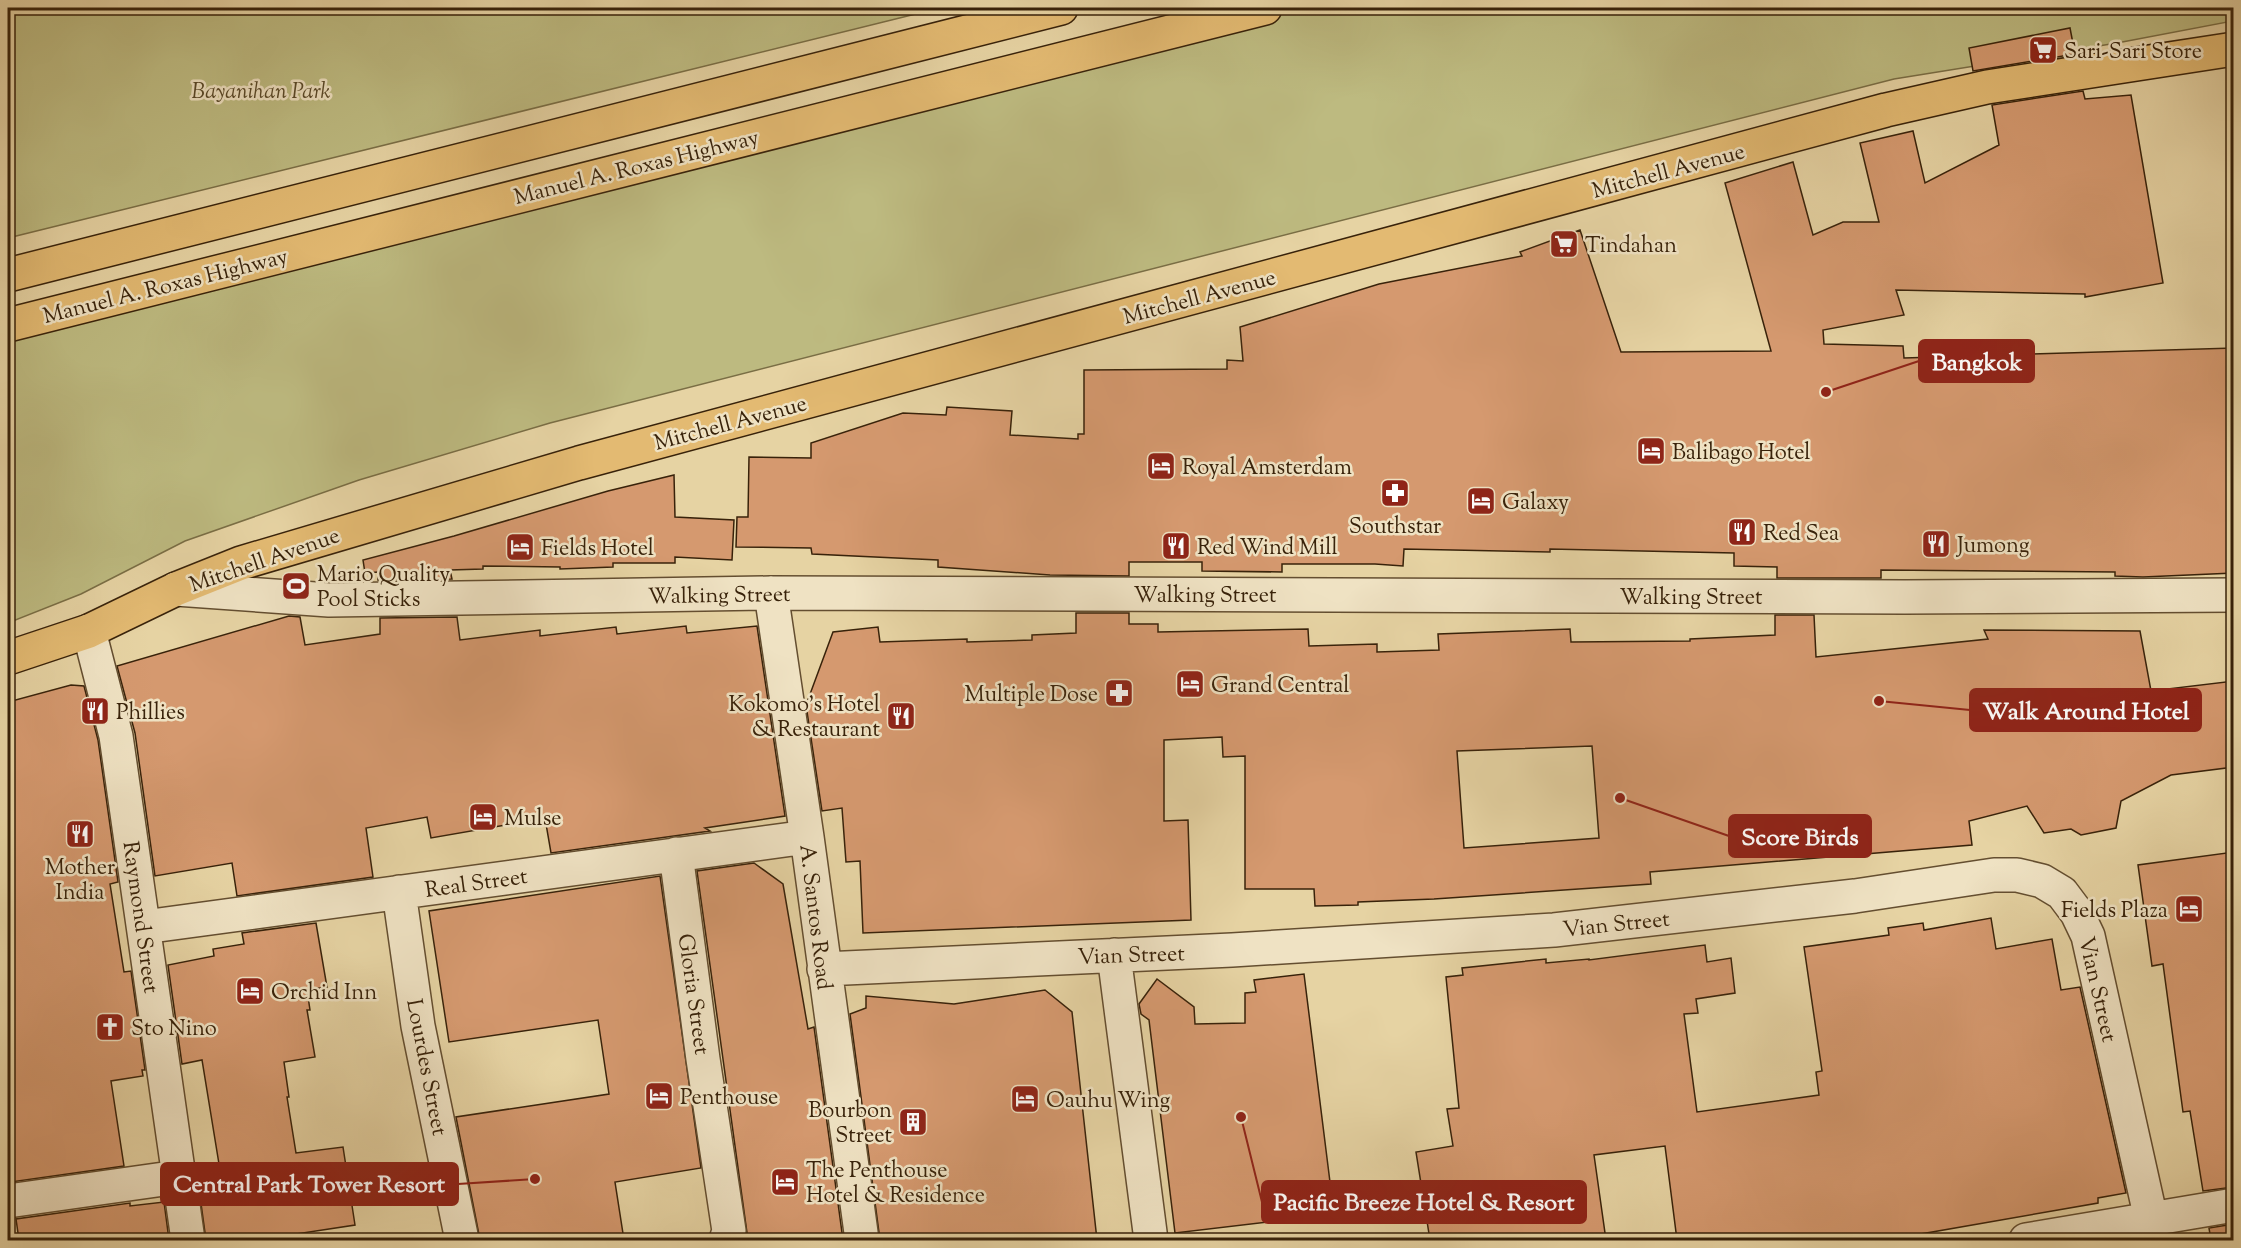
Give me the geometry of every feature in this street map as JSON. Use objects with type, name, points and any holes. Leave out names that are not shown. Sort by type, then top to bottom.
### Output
[{"type":"main road","points":[[8,275],[1060,8]]},
{"type":"main road","name":"Manuel A. Roxas Highway","points":[[8,325],[1265,8]]},
{"type":"main road","name":"Mitchell Avenue","points":[[8,658],[90,631],[176,589],[241,563],[579,463],[1886,110],[1987,87],[2234,49]]},
{"type":"street","name":"Walking Street","points":[[176,589],[329,600],[771,593],[1905,597],[2234,595]]},
{"type":"street","name":"A. Santos Road","points":[[771,593],[862,1240]]},
{"type":"street","name":"Raymond Street","points":[[90,631],[116,736],[188,1240]]},
{"type":"street","name":"Real Street","points":[[144,927],[807,837]]},
{"type":"street","name":"Gloria Street","points":[[676,854],[703,1059],[729,1231],[726,1240]]},
{"type":"street","name":"Vian Street","points":[[824,969],[1554,930],[1855,897],[1962,879],[2017,874],[2042,881],[2061,893],[2077,913],[2088,936],[2151,1219]]},
{"type":"street","name":"Lourdes Street","points":[[399,892],[418,1026],[462,1240]]},
{"type":"street","points":[[1114,955],[1151,1240]]},
{"type":"street","points":[[8,1201],[178,1177]]},
{"type":"street","points":[[2026,1240],[2234,1205]]},
{"type":"green space","name":"Bayanihan Park","points":[[8,8],[940,8],[8,238]]},
{"type":"green space","points":[[1299,8],[2233,8],[2233,21],[2117,43],[1894,79],[550,423],[359,480],[185,541],[81,594],[8,623],[8,332]]},
{"type":"building","points":[[2070,28],[2075,54],[1973,71],[1969,48]]},
{"type":"building","points":[[2083,91],[2085,99],[2131,95],[2163,283],[2085,297],[2085,294],[1896,290],[1904,315],[1823,330],[1824,344],[1903,346],[1904,358],[2234,348],[2234,573],[2143,577],[2115,576],[2115,572],[1881,570],[1881,578],[1777,578],[1777,567],[1734,566],[1734,553],[1404,549],[1403,566],[1282,564],[1282,572],[1202,571],[1202,562],[1129,562],[1129,576],[1050,575],[938,567],[938,560],[812,554],[811,548],[736,547],[737,517],[748,517],[749,457],[811,458],[811,443],[903,413],[946,415],[947,407],[1012,411],[1010,435],[1078,439],[1078,434],[1084,434],[1084,370],[1227,369],[1227,360],[1243,361],[1240,327],[1379,284],[1522,256],[1520,252],[1580,230],[1621,352],[1771,351],[1725,183],[1793,162],[1813,235],[1843,222],[1879,222],[1860,143],[1913,131],[1925,183],[1999,145],[1992,105]]},
{"type":"building","points":[[674,475],[675,517],[734,520],[732,560],[675,557],[675,563],[613,563],[613,567],[560,569],[560,567],[483,566],[483,569],[450,570],[452,579],[378,580],[378,572],[365,573],[363,560],[608,491]]},
{"type":"building","points":[[1076,613],[1129,613],[1129,624],[1158,624],[1158,632],[1308,629],[1309,646],[1377,644],[1377,652],[1439,650],[1438,634],[1570,629],[1571,642],[1690,641],[1690,639],[1775,635],[1775,615],[1814,615],[1816,657],[1988,639],[1984,630],[2140,631],[2151,691],[2234,681],[2234,767],[2171,775],[2121,801],[2116,828],[2081,835],[2071,829],[2044,833],[2027,806],[1969,821],[1972,845],[1650,872],[1651,884],[1358,902],[1358,905],[1315,906],[1314,889],[1245,889],[1245,756],[1223,757],[1222,737],[1164,740],[1164,821],[1188,820],[1191,920],[863,933],[860,861],[846,862],[842,808],[822,811],[806,705],[833,632],[878,627],[880,642],[967,639],[967,642],[1032,640],[1032,635],[1076,633]],"holes":[[[1592,746],[1599,838],[1464,848],[1457,751]]]},
{"type":"building","points":[[289,616],[300,617],[305,645],[380,634],[380,618],[457,617],[460,640],[540,630],[540,636],[616,627],[617,634],[686,626],[687,633],[757,626],[785,816],[705,828],[710,831],[551,853],[545,818],[431,838],[427,817],[366,828],[373,877],[237,896],[232,863],[155,876],[135,733],[117,666]]},
{"type":"building","points":[[71,685],[84,686],[98,740],[118,882],[110,884],[124,972],[131,971],[145,1070],[142,1070],[143,1076],[111,1081],[124,1166],[11,1182],[10,1171],[8,1172],[8,702]]},
{"type":"building","points":[[2234,852],[2234,1187],[2203,1191],[2190,1111],[2183,1112],[2163,964],[2152,966],[2138,865]]},
{"type":"building","points":[[754,863],[783,884],[808,1029],[814,1027],[843,1240],[748,1240],[697,871]]},
{"type":"building","points":[[660,876],[701,1168],[615,1182],[624,1240],[480,1240],[456,1117],[609,1094],[598,1020],[449,1042],[429,911]]},
{"type":"building","points":[[1991,918],[1996,949],[2052,939],[2061,990],[2080,987],[2126,1193],[2098,1198],[2098,1203],[1886,1240],[1886,1235],[1854,1240],[1677,1240],[1665,1146],[1594,1155],[1606,1240],[1430,1240],[1416,1152],[1453,1146],[1447,1109],[1459,1108],[1446,977],[1463,975],[1462,968],[1546,959],[1546,963],[1589,960],[1705,945],[1707,962],[1731,958],[1735,993],[1696,999],[1698,1013],[1684,1014],[1697,1112],[1819,1095],[1816,1072],[1822,1071],[1804,947],[1889,935],[1888,928],[1923,923],[1924,930]]},
{"type":"building","points":[[316,923],[327,987],[307,990],[310,1010],[307,1010],[315,1057],[284,1062],[289,1097],[287,1097],[296,1153],[343,1147],[355,1225],[289,1235],[290,1240],[206,1240],[196,1167],[219,1164],[202,1060],[182,1064],[168,965],[214,956],[213,949],[244,944],[242,933]]},
{"type":"building","points":[[1304,974],[1334,1214],[1175,1233],[1149,1020],[1141,1014],[1139,1004],[1157,979],[1194,1007],[1195,1024],[1245,1023],[1245,993],[1256,992],[1254,980]]},
{"type":"building","points":[[1045,990],[1072,1012],[1097,1240],[880,1240],[850,1014],[866,1008],[866,996],[954,1004]]},
{"type":"building","points":[[164,1202],[169,1240],[19,1240],[16,1219],[130,1203],[130,1206]]},
{"type":"building","points":[[2234,1224],[2234,1240],[2211,1240],[2209,1228]]},
{"type":"place","name":"Sari-Sari Store","points":[[2043,50]]},
{"type":"place","name":"Tindahan","points":[[1564,244]]},
{"type":"place","name":"Bangkok","points":[[1826,392]]},
{"type":"place","name":"Balibago Hotel","points":[[1651,451]]},
{"type":"place","name":"Royal Amsterdam","points":[[1161,466]]},
{"type":"place","name":"Southstar","points":[[1395,493]]},
{"type":"place","name":"Galaxy","points":[[1481,501]]},
{"type":"place","name":"Red Sea","points":[[1742,532]]},
{"type":"place","name":"Jumong","points":[[1936,544]]},
{"type":"place","name":"Red Wind Mill","points":[[1176,546]]},
{"type":"place","name":"Fields Hotel","points":[[520,547]]},
{"type":"place","name":"Mario Quality Pool Sticks","points":[[296,586]]},
{"type":"place","name":"Grand Central","points":[[1190,684]]},
{"type":"place","name":"Multiple Dose","points":[[1119,693]]},
{"type":"place","name":"Walk Around Hotel","points":[[1879,701]]},
{"type":"place","name":"Phillies","points":[[95,711]]},
{"type":"place","name":"Kokomo's Hotel & Restaurant","points":[[901,716]]},
{"type":"place","name":"Score Birds","points":[[1620,798]]},
{"type":"place","name":"Mulse","points":[[483,817]]},
{"type":"place","name":"Mother India","points":[[80,834]]},
{"type":"place","name":"Fields Plaza","points":[[2189,909]]},
{"type":"place","name":"Orchid Inn","points":[[250,991]]},
{"type":"place","name":"Sto Nino","points":[[110,1027]]},
{"type":"place","name":"Penthouse","points":[[659,1096]]},
{"type":"place","name":"Oauhu Wing","points":[[1025,1099]]},
{"type":"place","name":"Pacific Breeze Hotel & Resort","points":[[1241,1117]]},
{"type":"place","name":"Bourbon Street","points":[[913,1122]]},
{"type":"place","name":"Central Park Tower Resort","points":[[535,1179]]},
{"type":"place","name":"The Penthouse Hotel & Residence","points":[[785,1182]]}]
